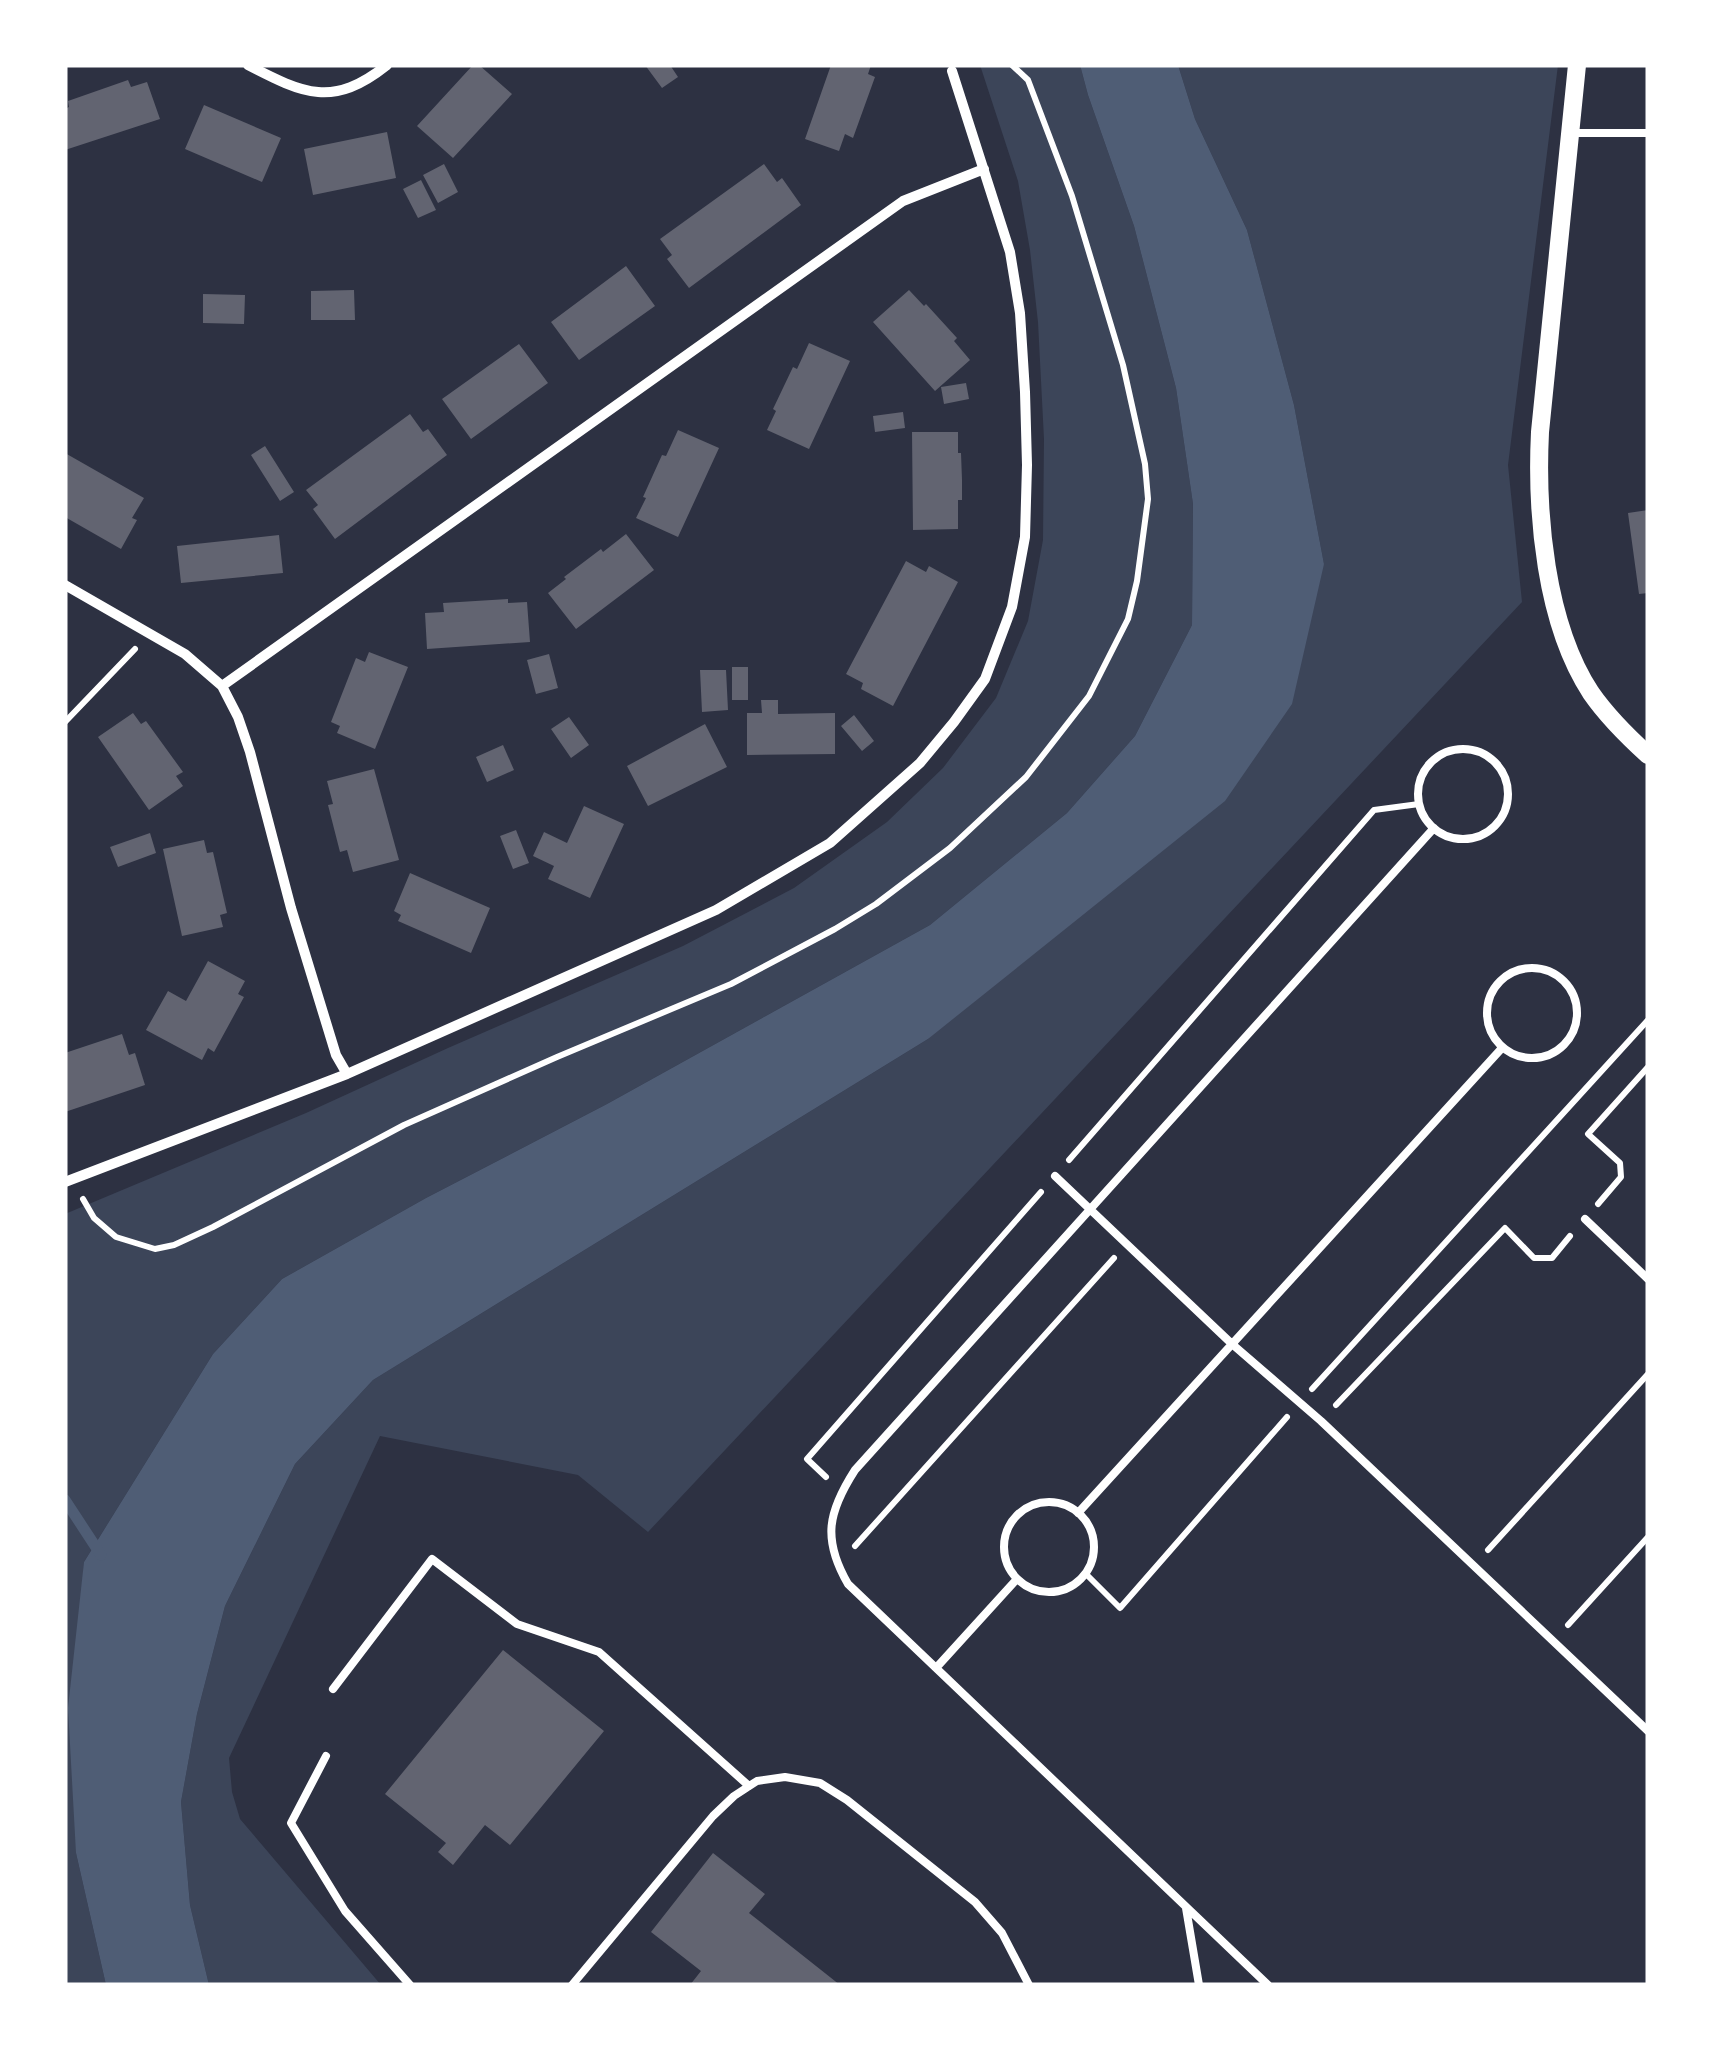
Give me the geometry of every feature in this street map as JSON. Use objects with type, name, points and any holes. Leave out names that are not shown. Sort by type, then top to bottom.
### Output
[{"type":"street","points":[[248,65],[312,92],[362,84],[387,65]]},
{"type":"street","points":[[1577,65],[1538,467],[1550,584],[1563,635],[1590,691],[1622,731],[1648,755]]},
{"type":"street","points":[[68,1181],[347,1074],[716,910],[830,844],[920,762],[954,722],[985,678],[1012,607],[1025,537],[1027,466],[1020,313],[1010,252],[952,72]]},
{"type":"street","points":[[222,686],[903,201],[984,169]]},
{"type":"street","points":[[65,585],[185,654],[222,686],[250,752],[291,908],[336,1055],[347,1074]]},
{"type":"lane","points":[[1570,132],[1648,133]]},
{"type":"lane","points":[[1468,748],[1494,761],[1508,788],[1501,818],[1491,830],[1462,839],[1434,828],[1418,804],[1421,776],[1440,754],[1454,749],[1468,748]]},
{"type":"lane","points":[[1268,1985],[848,1584],[838,1566],[830,1524],[842,1492],[856,1470],[1434,828]]},
{"type":"lane","points":[[1522,969],[1551,972],[1563,980],[1577,1008],[1570,1038],[1546,1056],[1516,1056],[1502,1048],[1493,1037],[1486,1010],[1498,984],[1522,969]]},
{"type":"lane","points":[[1078,1513],[1502,1048]]},
{"type":"lane","points":[[1055,1176],[1232,1344],[1322,1420],[1648,1731]]},
{"type":"lane","points":[[1586,1219],[1648,1278]]},
{"type":"lane","points":[[1044,1502],[1058,1503],[1078,1513],[1092,1530],[1095,1545],[1086,1574],[1060,1591],[1030,1588],[1018,1579],[1005,1554],[1005,1540],[1018,1514],[1044,1502]]},
{"type":"lane","points":[[334,1689],[432,1559],[517,1624],[598,1652],[749,1786]]},
{"type":"lane","points":[[936,1668],[1018,1579]]},
{"type":"lane","points":[[326,1756],[291,1823],[344,1910],[410,1985]]},
{"type":"lane","points":[[572,1985],[713,1816],[757,1781],[785,1777],[820,1783],[847,1800],[975,1902],[1002,1934],[1028,1985]]},
{"type":"lane","points":[[1186,1908],[1199,1985]]},
{"type":"path","points":[[68,1181],[94,1218],[116,1237],[155,1249],[174,1245],[404,1125],[731,984],[834,929],[876,904],[950,848],[1026,776],[1089,696],[1128,619],[1148,499],[1145,464],[1123,365],[1072,196],[1028,80],[1012,65]]},
{"type":"path","points":[[65,722],[149,634]]},
{"type":"path","points":[[842,1492],[806,1459],[1374,810],[1418,804]]},
{"type":"path","points":[[1086,1574],[1120,1608],[1300,1402],[1648,1020]]},
{"type":"path","points":[[1322,1420],[1505,1228],[1534,1258],[1552,1258],[1622,1177],[1620,1164],[1588,1134],[1648,1067]]},
{"type":"path","points":[[838,1566],[1128,1244]]},
{"type":"path","points":[[1474,1566],[1648,1374]]},
{"type":"path","points":[[1554,1641],[1648,1538]]},
{"type":"shaded area","points":[[980,65],[1080,65],[1134,226],[1176,388],[1193,504],[1192,625],[1135,736],[1067,813],[930,925],[282,1279],[213,1354],[84,1562],[76,1853],[106,1985],[65,1985],[65,1214],[306,1113],[683,946],[794,888],[887,822],[943,768],[996,698],[1028,621],[1043,540],[1044,439],[1030,250],[1018,181]]},
{"type":"shaded area","points":[[1080,65],[1178,65],[1195,119],[1247,230],[1294,405],[1324,564],[1292,704],[1225,801],[928,1039],[373,1380],[295,1464],[225,1606],[197,1714],[181,1802],[190,1905],[209,1985],[106,1985],[76,1853],[68,1708],[84,1562],[213,1354],[282,1279],[930,925],[1067,813],[1135,736],[1192,625],[1193,504],[1176,388],[1134,226]]},
{"type":"shaded area","points":[[1178,65],[1558,65],[1508,465],[1522,602],[648,1532],[578,1475],[380,1436],[229,1758],[232,1792],[240,1819],[381,1985],[209,1985],[190,1905],[181,1802],[197,1714],[225,1606],[295,1464],[373,1380],[928,1039],[1324,564],[1294,405],[1247,230],[1195,119]]},
{"type":"building","points":[[473,65],[479,65],[512,94],[453,158],[417,126]]},
{"type":"building","points":[[645,65],[670,65],[678,77],[662,88]]},
{"type":"building","points":[[831,65],[871,65],[868,74],[875,77],[853,138],[845,134],[839,151],[805,139]]},
{"type":"building","points":[[128,80],[131,87],[147,82],[160,119],[65,150],[68,101]]},
{"type":"building","points":[[204,105],[281,138],[262,182],[185,149]]},
{"type":"building","points":[[387,132],[396,178],[313,195],[304,149]]},
{"type":"building","points":[[444,164],[458,192],[438,203],[423,175]]},
{"type":"building","points":[[764,164],[777,182],[782,178],[801,205],[689,288],[667,259],[672,255],[660,239]]},
{"type":"building","points":[[421,180],[436,210],[418,218],[403,189]]},
{"type":"building","points":[[626,266],[655,306],[579,360],[551,322]]},
{"type":"building","points":[[354,290],[355,320],[311,320],[311,291]]},
{"type":"building","points":[[909,290],[957,338],[954,341],[970,360],[935,391],[873,322]]},
{"type":"building","points":[[203,294],[245,295],[244,324],[203,323]]},
{"type":"building","points":[[809,343],[850,361],[809,449],[767,430],[793,367],[797,369]]},
{"type":"building","points":[[519,344],[548,383],[471,439],[442,399]]},
{"type":"building","points":[[966,383],[969,399],[944,404],[941,387]]},
{"type":"building","points":[[903,412],[905,428],[875,432],[873,416]]},
{"type":"building","points":[[410,414],[423,432],[428,429],[447,455],[335,539],[313,509],[318,505],[306,490]]},
{"type":"building","points":[[678,430],[719,448],[678,537],[636,518],[662,455],[666,456]]},
{"type":"building","points":[[912,432],[958,432],[962,500],[958,500],[958,529],[913,530]]},
{"type":"building","points":[[265,446],[294,492],[280,501],[251,455]]},
{"type":"building","points":[[65,453],[144,498],[121,549],[65,517]]},
{"type":"building","points":[[1648,510],[1648,593],[1639,594],[1628,513]]},
{"type":"building","points":[[626,534],[654,570],[576,629],[548,593],[601,549],[603,552]]},
{"type":"building","points":[[279,535],[283,573],[181,583],[177,546]]},
{"type":"building","points":[[906,561],[926,572],[929,566],[958,582],[893,706],[861,689],[863,683],[846,674]]},
{"type":"building","points":[[508,599],[508,603],[527,602],[530,642],[427,649],[425,613],[444,612],[443,603]]},
{"type":"building","points":[[369,652],[408,667],[375,749],[337,733],[340,726],[331,722],[356,658],[365,662]]},
{"type":"building","points":[[549,654],[558,688],[536,694],[527,660]]},
{"type":"building","points":[[732,667],[748,667],[748,700],[732,700]]},
{"type":"building","points":[[700,670],[726,670],[728,710],[702,712]]},
{"type":"building","points":[[761,700],[778,700],[778,714],[835,713],[835,754],[747,755],[747,713],[762,713]]},
{"type":"building","points":[[133,713],[141,724],[146,721],[183,772],[176,776],[183,786],[149,810],[98,737]]},
{"type":"building","points":[[854,715],[874,741],[862,751],[841,726]]},
{"type":"building","points":[[569,717],[589,745],[571,758],[551,729]]},
{"type":"building","points":[[705,724],[727,767],[648,806],[627,766]]},
{"type":"building","points":[[503,745],[514,770],[487,782],[476,757]]},
{"type":"building","points":[[374,769],[399,860],[353,872],[347,850],[340,852],[328,805],[333,804],[327,781]]},
{"type":"building","points":[[584,806],[624,824],[590,898],[548,879],[554,866],[533,856],[544,832],[567,843]]},
{"type":"building","points":[[516,830],[529,863],[513,869],[500,836]]},
{"type":"building","points":[[150,833],[156,853],[118,867],[110,847]]},
{"type":"building","points":[[204,840],[207,853],[213,852],[227,913],[220,915],[223,927],[182,936],[163,849]]},
{"type":"building","points":[[410,873],[490,908],[471,953],[398,921],[401,915],[394,911]]},
{"type":"building","points":[[208,961],[245,981],[238,994],[244,997],[214,1052],[208,1048],[202,1060],[146,1030],[168,991],[186,1001]]},
{"type":"building","points":[[122,1034],[129,1055],[135,1053],[145,1085],[65,1112],[65,1053]]},
{"type":"building","points":[[503,1650],[604,1731],[510,1845],[485,1825],[453,1865],[438,1852],[446,1843],[385,1794]]},
{"type":"building","points":[[713,1853],[765,1894],[749,1913],[840,1985],[690,1985],[701,1971],[651,1932]]},
{"type":"waterway","points":[[65,1500],[101,1555]]}]
